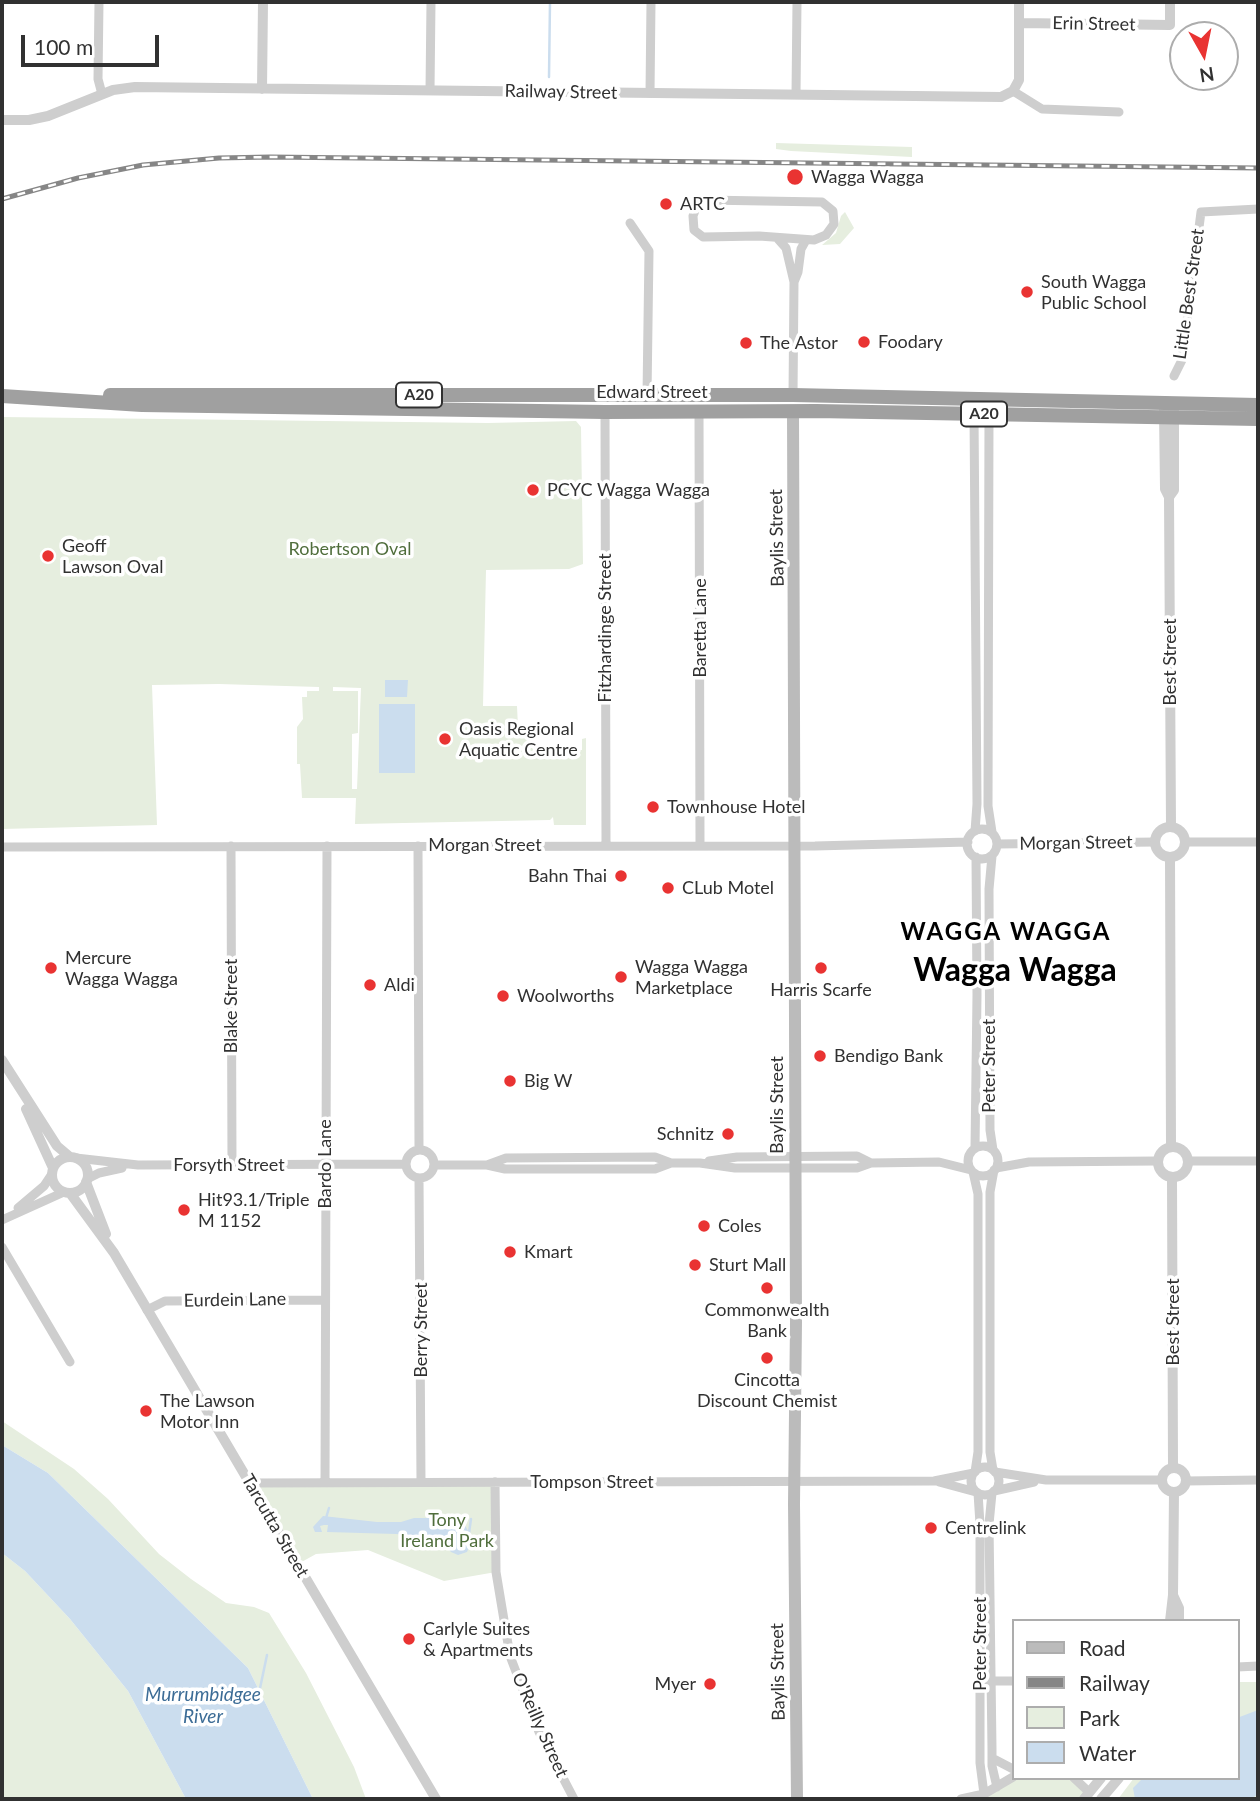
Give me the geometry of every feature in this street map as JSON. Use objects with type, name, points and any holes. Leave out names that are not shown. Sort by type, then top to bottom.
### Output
[{"type":"highway","name":"Edward Street","points":[[45,398],[143,393],[793,395],[1169,409],[1258,419]]},
{"type":"highway","points":[[605,395],[605,412]]},
{"type":"highway","points":[[793,395],[793,411]]},
{"type":"highway","name":"Edward Street","points":[[2,396],[142,405],[605,412],[982,414],[1258,405]]},
{"type":"main road","name":"Baylis Street","points":[[793,411],[797,1799]]},
{"type":"street","points":[[99,2],[98,79],[102,94]]},
{"type":"street","points":[[262,89],[263,2]]},
{"type":"street","points":[[429,90],[431,2]]},
{"type":"street","points":[[650,93],[652,2]]},
{"type":"street","points":[[796,94],[797,2]]},
{"type":"street","points":[[1019,2],[1019,80],[1013,91],[1042,109],[1119,112]]},
{"type":"street","name":"Erin Street","points":[[1019,23],[1170,25],[1170,2]]},
{"type":"street","name":"Railway Street","points":[[2,120],[29,120],[48,116],[102,94],[135,86],[994,97],[1008,95],[1013,91]]},
{"type":"street","points":[[708,200],[825,203],[834,212],[833,228],[822,237],[806,240],[778,239],[765,236],[703,237],[693,229],[694,209],[700,202],[708,200]]},
{"type":"street","name":"Little Best Street","points":[[1174,376],[1182,360],[1200,212],[1258,209]]},
{"type":"street","points":[[630,223],[649,251],[647,395]]},
{"type":"street","points":[[778,239],[786,246],[794,282],[793,395]]},
{"type":"street","points":[[794,282],[801,248],[806,240]]},
{"type":"street","name":"Best Street","points":[[1169,409],[1174,490],[1169,497],[1171,827]]},
{"type":"street","name":"Baretta Lane","points":[[699,411],[700,845]]},
{"type":"street","name":"Fitzhardinge Street","points":[[605,412],[606,845]]},
{"type":"street","points":[[982,414],[989,491],[988,806],[992,832],[998,844],[992,856],[984,859],[969,851],[968,842],[975,831],[974,491],[982,414]]},
{"type":"street","points":[[974,491],[989,491]]},
{"type":"street","points":[[974,543],[989,543]]},
{"type":"street","points":[[974,601],[988,601]]},
{"type":"street","points":[[975,653],[988,653]]},
{"type":"street","points":[[976,711],[988,711]]},
{"type":"street","points":[[976,764],[988,763]]},
{"type":"street","points":[[1171,827],[1182,833],[1185,842],[1182,851],[1170,857],[1158,851],[1155,842],[1158,833],[1171,827]]},
{"type":"street","points":[[975,831],[984,829],[992,832]]},
{"type":"street","name":"Morgan Street","points":[[2,846],[794,845],[968,842]]},
{"type":"street","name":"Morgan Street","points":[[998,844],[1155,842]]},
{"type":"street","points":[[1185,842],[1258,842]]},
{"type":"street","name":"Blake Street","points":[[231,846],[232,1166]]},
{"type":"street","name":"Bardo Lane","points":[[325,1483],[327,846]]},
{"type":"street","points":[[418,846],[419,1150]]},
{"type":"street","name":"Peter Street","points":[[992,856],[989,877],[989,1081],[990,1130],[994,1152]]},
{"type":"street","name":"Peter Street","points":[[974,1149],[977,1081],[976,857]]},
{"type":"street","points":[[1170,857],[1171,1146]]},
{"type":"street","points":[[977,930],[989,930]]},
{"type":"street","points":[[977,976],[989,976]]},
{"type":"street","points":[[977,1033],[989,1032]]},
{"type":"street","points":[[2,1059],[52,1171],[55,1185],[67,1192]]},
{"type":"street","points":[[4,1219],[67,1192],[80,1190],[86,1181],[87,1169],[57,1146],[10,1074]]},
{"type":"street","points":[[977,1081],[989,1081]]},
{"type":"street","points":[[434,1166],[487,1165],[505,1170],[655,1169],[671,1163],[701,1163],[735,1168],[795,1162],[857,1168],[871,1163],[939,1162],[982,1146],[1029,1162]]},
{"type":"street","points":[[1171,1146],[1181,1149],[1188,1161],[1185,1171],[1172,1177],[1163,1174],[1157,1161],[1160,1153],[1171,1146]]},
{"type":"street","points":[[974,1149],[968,1161],[978,1194],[979,1396],[978,1452],[971,1481],[977,1492],[985,1495],[1046,1480]]},
{"type":"street","points":[[419,1150],[432,1156],[434,1166],[428,1176],[419,1178],[408,1172],[405,1164],[408,1155],[419,1150]]},
{"type":"street","points":[[993,1492],[998,1484],[990,1452],[990,1192],[997,1160],[994,1152]]},
{"type":"street","points":[[4,1219],[34,1196],[60,1160],[73,1158]]},
{"type":"street","name":"Forsyth Street","points":[[73,1158],[138,1165],[405,1164]]},
{"type":"street","points":[[939,1162],[988,1175],[995,1169],[1029,1162],[1157,1161]]},
{"type":"street","points":[[1188,1161],[1258,1161]]},
{"type":"street","name":"Forsyth Street","points":[[86,1181],[113,1169],[138,1165]]},
{"type":"street","name":"Best Street","points":[[1172,1177],[1173,1468]]},
{"type":"street","name":"Berry Street","points":[[419,1178],[421,1482]]},
{"type":"street","name":"Tarcutta Street","points":[[86,1181],[114,1253]]},
{"type":"street","name":"Tarcutta Street","points":[[67,1192],[114,1253],[436,1799]]},
{"type":"street","points":[[2,1247],[70,1362]]},
{"type":"street","points":[[978,1247],[990,1247]]},
{"type":"street","points":[[978,1293],[990,1292]]},
{"type":"street","name":"Eurdein Lane","points":[[148,1310],[165,1301],[325,1300]]},
{"type":"street","points":[[978,1350],[990,1350]]},
{"type":"street","points":[[979,1396],[991,1396]]},
{"type":"street","points":[[975,1472],[984,1468],[1046,1480],[1161,1480]]},
{"type":"street","points":[[1173,1468],[1181,1470],[1186,1481],[1184,1487],[1174,1492],[1167,1490],[1161,1480],[1166,1470],[1173,1468]]},
{"type":"street","name":"Tompson Street","points":[[250,1483],[933,1481],[975,1472]]},
{"type":"street","points":[[1186,1481],[1258,1480]]},
{"type":"street","name":"Tompson Street","points":[[933,1481],[977,1492]]},
{"type":"street","name":"O'Reilly Street","points":[[495,1482],[496,1572],[510,1656],[539,1732],[574,1799]]},
{"type":"street","name":"Peter Street","points":[[977,1492],[990,1610],[992,1758],[997,1787]]},
{"type":"street","name":"Peter Street","points":[[984,1794],[980,1763],[980,1610],[993,1492]]},
{"type":"street","points":[[1170,1619],[1174,1492]]},
{"type":"street","points":[[1173,1595],[1179,1608],[1179,1619]]},
{"type":"street","points":[[980,1610],[990,1610]]},
{"type":"street","points":[[1239,1667],[1258,1667]]},
{"type":"street","points":[[980,1681],[1012,1681]]},
{"type":"street","points":[[992,1758],[1012,1768]]},
{"type":"street","points":[[961,1799],[984,1794],[1012,1778]]},
{"type":"street","points":[[1076,1780],[1087,1795],[1100,1799],[1117,1780]]},
{"type":"street","points":[[1087,1795],[1099,1780]]},
{"type":"green space","points":[[776,143],[912,147],[912,157],[791,151],[776,149]]},
{"type":"green space","points":[[845,212],[854,228],[840,244],[822,245],[836,233],[841,216]]},
{"type":"green space","name":"Robertson Oval","points":[[2,417],[488,423],[576,421],[581,427],[583,564],[569,569],[486,570],[483,706],[517,706],[518,727],[531,727],[533,751],[582,750],[582,739],[586,738],[586,825],[554,825],[553,817],[550,820],[355,824],[356,798],[302,798],[300,764],[297,764],[297,727],[303,719],[302,697],[307,697],[307,691],[319,691],[319,687],[219,684],[152,685],[157,825],[2,829]],"holes":[[[333,687],[361,688],[357,789],[352,789],[352,734],[358,733],[358,691],[333,691]]]},
{"type":"green space","points":[[2,1421],[74,1469],[108,1499],[159,1554],[191,1579],[226,1603],[254,1607],[269,1613],[306,1673],[354,1767],[366,1799],[313,1799],[248,1668],[48,1473],[2,1445]]},
{"type":"green space","name":"Tony Ireland Park","points":[[495,1482],[496,1572],[444,1581],[368,1550],[316,1554],[298,1564],[251,1483]]},
{"type":"green space","points":[[2,1553],[25,1571],[70,1619],[128,1691],[186,1799],[2,1799]]},
{"type":"green space","points":[[1239,1682],[1258,1682],[1258,1799],[1118,1799],[1132,1780],[1239,1780]]},
{"type":"green space","points":[[1012,1778],[1076,1780],[1089,1792],[1084,1799],[961,1799]]},
{"type":"water","points":[[385,680],[408,680],[407,697],[385,697]]},
{"type":"water","points":[[379,704],[415,704],[415,773],[379,773]]},
{"type":"water","name":"Murrumbidgee River","points":[[2,1445],[48,1473],[248,1668],[313,1799],[186,1799],[128,1691],[70,1619],[25,1571],[2,1553]]},
{"type":"water","points":[[323,1516],[377,1522],[453,1518],[465,1525],[470,1535],[469,1547],[467,1552],[458,1555],[451,1552],[443,1542],[426,1548],[412,1543],[405,1535],[327,1532],[328,1525],[320,1526],[322,1532],[315,1532],[313,1527]]},
{"type":"water","points":[[1258,1710],[1258,1794],[1251,1799],[1135,1799],[1133,1788],[1141,1780],[1239,1780],[1239,1717]]},
{"type":"waterway","points":[[549,77],[550,2]]},
{"type":"waterway","points":[[326,1518],[329,1508]]},
{"type":"waterway","points":[[469,1533],[471,1519]]},
{"type":"waterway","points":[[259,1693],[267,1655]]},
{"type":"railway","points":[[2,199],[78,178],[143,165],[219,158],[1258,168]]},
{"type":"place","name":"Wagga Wagga","points":[[795,177]]},
{"type":"place","name":"ARTC","points":[[666,204]]},
{"type":"place","name":"South Wagga Public School","points":[[1027,292]]},
{"type":"place","name":"Foodary","points":[[864,342]]},
{"type":"place","name":"The Astor","points":[[746,343]]},
{"type":"place","name":"PCYC Wagga Wagga","points":[[533,490]]},
{"type":"place","name":"Geoff Lawson Oval","points":[[48,556]]},
{"type":"place","name":"Oasis Regional Aquatic Centre","points":[[445,739]]},
{"type":"place","name":"Townhouse Hotel","points":[[653,807]]},
{"type":"place","name":"Bahn Thai","points":[[621,876]]},
{"type":"place","name":"CLub Motel","points":[[668,888]]},
{"type":"place","name":"Mercure Wagga Wagga","points":[[51,968]]},
{"type":"place","name":"Harris Scarfe","points":[[821,968]]},
{"type":"place","name":"Wagga Wagga Marketplace","points":[[621,977]]},
{"type":"place","name":"Aldi","points":[[370,985]]},
{"type":"place","name":"Woolworths","points":[[503,996]]},
{"type":"place","name":"Bendigo Bank","points":[[820,1056]]},
{"type":"place","name":"Big W","points":[[510,1081]]},
{"type":"place","name":"Schnitz","points":[[728,1134]]},
{"type":"place","name":"Hit93.1/Triple M 1152","points":[[184,1210]]},
{"type":"place","name":"Coles","points":[[704,1226]]},
{"type":"place","name":"Kmart","points":[[510,1252]]},
{"type":"place","name":"Sturt Mall","points":[[695,1265]]},
{"type":"place","name":"Commonwealth Bank","points":[[767,1288]]},
{"type":"place","name":"Cincotta Discount Chemist","points":[[767,1358]]},
{"type":"place","name":"The Lawson Motor Inn","points":[[146,1411]]},
{"type":"place","name":"Centrelink","points":[[931,1528]]},
{"type":"place","name":"Carlyle Suites & Apartments","points":[[409,1639]]},
{"type":"place","name":"Myer","points":[[710,1684]]},
{"type":"district","name":"WAGGA WAGGA","points":[[1006,932]]},
{"type":"district","name":"Wagga Wagga","points":[[1015,971]]}]
